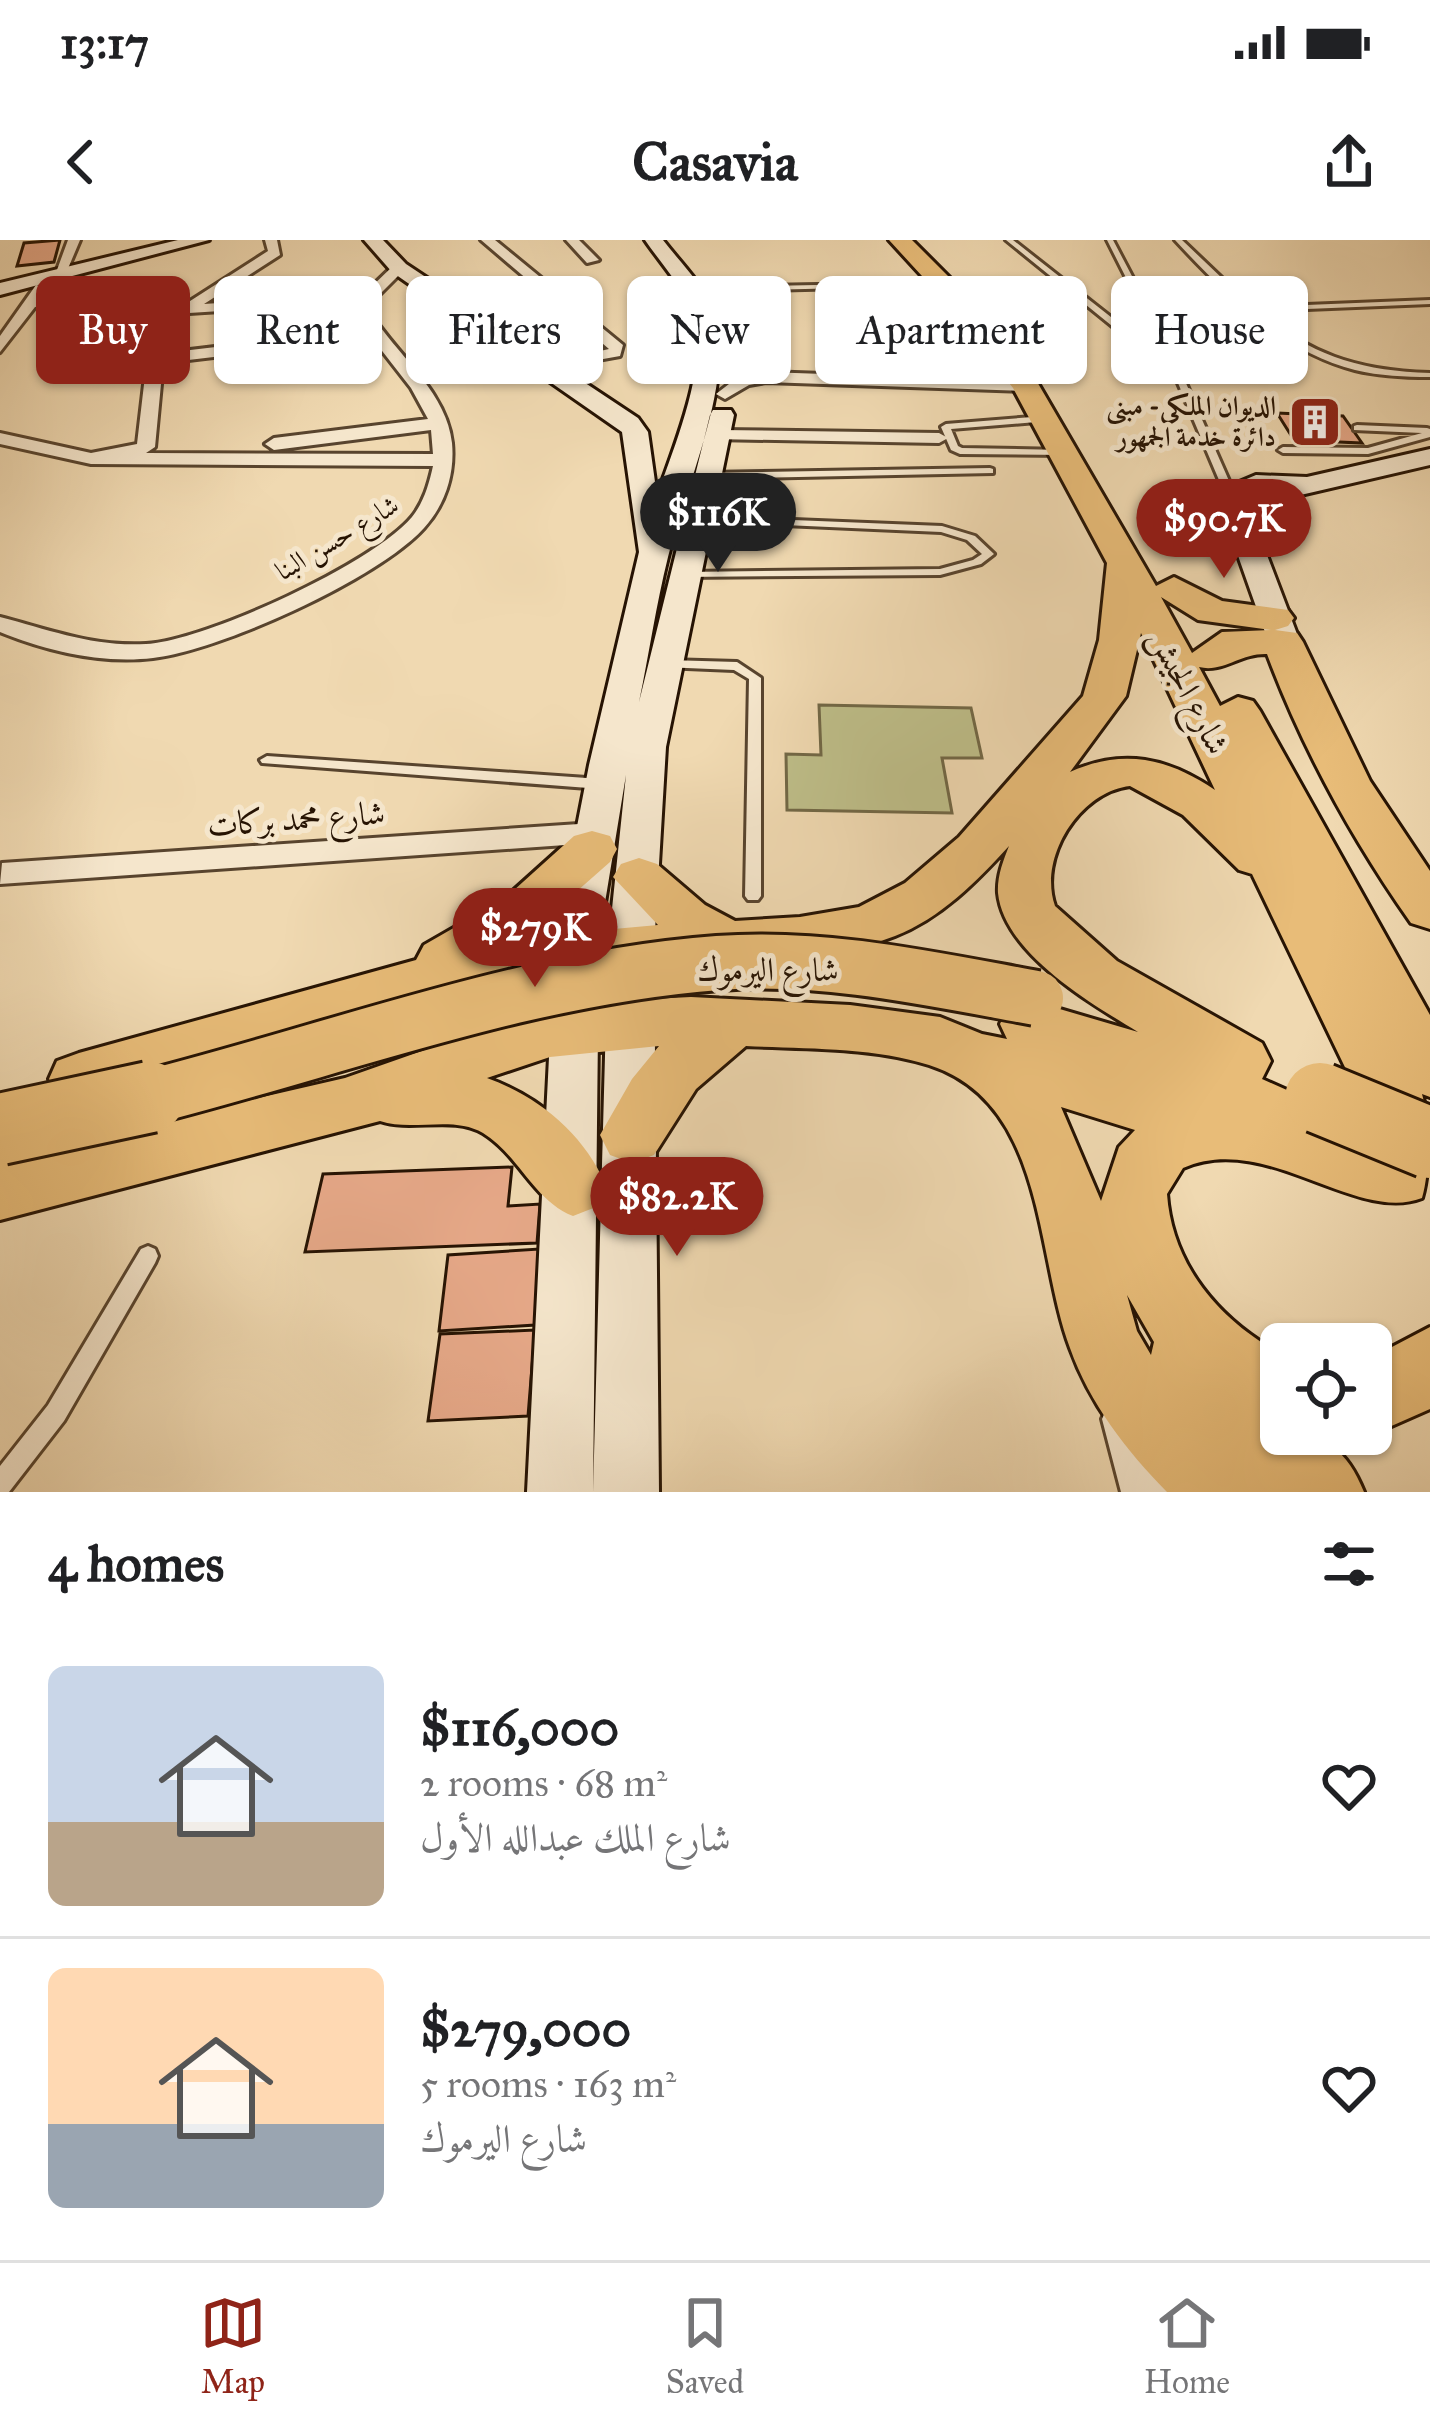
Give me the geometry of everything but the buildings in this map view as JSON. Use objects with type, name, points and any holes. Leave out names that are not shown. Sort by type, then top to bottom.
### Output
[{"type":"highway","points":[[884,240],[914,276]]},
{"type":"highway","name":"شارع الجيش","points":[[900,240],[934,276]]},
{"type":"highway","points":[[922,240],[1022,341],[1078,417]]},
{"type":"highway","name":"شارع الجيش","points":[[1026,386],[1063,453],[1154,573],[1210,657],[1422,1172]]},
{"type":"highway","points":[[793,938],[858,928],[895,914],[926,895],[964,861],[1108,692],[1120,636],[1154,573],[1196,604],[1279,630]]},
{"type":"highway","name":"شارع الجيش","points":[[1154,573],[1303,879],[1430,1071]]},
{"type":"highway","points":[[1210,657],[1235,641],[1279,630]]},
{"type":"highway","points":[[1279,630],[1335,758],[1391,858],[1430,909]]},
{"type":"highway","points":[[1241,1061],[1144,1006],[1050,937],[1023,898],[1025,862],[1072,791],[1088,779],[1113,771],[1149,775],[1215,814],[1303,879],[1430,1014]]},
{"type":"highway","points":[[382,992],[497,931],[551,890],[593,841]]},
{"type":"highway","points":[[639,877],[686,919],[740,919],[793,938],[992,962],[1144,1006]]},
{"type":"highway","points":[[0,1098],[129,1069],[382,992],[740,919]]},
{"type":"highway","points":[[575,1032],[551,1016],[558,991],[552,979],[578,953]]},
{"type":"highway","name":"شارع اليرموك","points":[[0,1129],[149,1102],[387,1027],[481,1003],[584,982],[719,963],[815,964],[1241,1061],[1317,1115]]},
{"type":"highway","name":"شارع اليرموك","points":[[0,1156],[98,1143],[164,1127],[450,1034],[601,1000],[677,992],[839,993],[1033,1011],[1179,1070],[1317,1115]]},
{"type":"highway","points":[[0,1189],[350,1104],[575,1032],[735,1023],[907,1036],[1227,1131],[1422,1172]]},
{"type":"highway","points":[[632,1135],[671,1070],[694,1048],[735,1023]]},
{"type":"highway","points":[[967,1052],[1000,1075],[1044,1128],[1107,1349],[1150,1415],[1224,1492]]},
{"type":"highway","points":[[350,1104],[446,1097],[486,1102],[530,1132],[573,1185]]},
{"type":"highway","points":[[1317,1115],[1422,1172]]},
{"type":"highway","points":[[1227,1131],[1191,1134],[1161,1148],[1140,1172],[1140,1235],[1167,1314],[1215,1392],[1252,1433],[1324,1492]]},
{"type":"highway","points":[[1140,1235],[1190,1330],[1222,1360],[1260,1381]]},
{"type":"highway","points":[[1392,1388],[1420,1375],[1430,1364]]},
{"type":"main road","points":[[57,276],[200,240]]},
{"type":"main road","points":[[373,240],[411,276]]},
{"type":"main road","points":[[578,953],[639,877],[646,747],[696,492],[707,323],[693,292],[654,240]]},
{"type":"main road","points":[[652,559],[696,492],[718,435],[729,347],[714,293],[672,240]]},
{"type":"main road","points":[[0,289],[36,281]]},
{"type":"main road","points":[[560,1492],[578,953],[593,841],[652,559],[635,432],[573,384]]},
{"type":"main road","points":[[1279,630],[1235,514],[1304,485],[1430,457]]},
{"type":"main road","points":[[640,479],[696,492]]},
{"type":"main road","points":[[575,1032],[632,1135],[626,1492]]},
{"type":"street","points":[[54,276],[74,240]]},
{"type":"street","points":[[190,304],[275,252],[271,240]]},
{"type":"street","points":[[487,240],[530,276]]},
{"type":"street","points":[[572,240],[592,260]]},
{"type":"street","points":[[382,284],[399,268]]},
{"type":"street","points":[[0,347],[36,297]]},
{"type":"street","points":[[31,303],[36,303]]},
{"type":"street","points":[[603,336],[617,348],[603,354]]},
{"type":"street","name":"شارع حسن البنا","points":[[0,624],[46,641],[102,650],[172,649],[210,638],[404,536],[423,518],[443,460],[440,423],[422,386],[382,342]]},
{"type":"street","points":[[725,394],[744,380],[766,377],[1026,386]]},
{"type":"street","points":[[114,459],[148,445],[153,384]]},
{"type":"street","points":[[186,459],[201,453],[440,423]]},
{"type":"street","points":[[718,435],[939,438]]},
{"type":"street","points":[[0,438],[76,459],[443,460]]},
{"type":"street","name":"شارع محمد بركات","points":[[1,874],[593,841]]},
{"type":"street","points":[[0,850],[1,874]]},
{"type":"street","points":[[1107,1349],[1145,1492]]},
{"type":"lane","points":[[1009,240],[1111,321]]},
{"type":"lane","points":[[1110,240],[1129,276]]},
{"type":"lane","points":[[1178,240],[1213,276]]},
{"type":"lane","points":[[1308,307],[1430,302]]},
{"type":"lane","points":[[1308,345],[1344,368],[1384,376],[1430,375]]},
{"type":"lane","points":[[1182,384],[1235,514]]},
{"type":"lane","points":[[1045,419],[946,427],[956,450],[1063,453]]},
{"type":"lane","points":[[1357,428],[1430,432]]},
{"type":"lane","points":[[1283,450],[1367,451],[1430,432]]},
{"type":"lane","points":[[696,492],[990,471]]},
{"type":"lane","points":[[683,575],[940,572],[989,554],[971,538],[942,529],[696,492]]},
{"type":"lane","points":[[664,663],[737,666],[754,678],[740,919]]},
{"type":"lane","points":[[267,760],[604,784]]},
{"type":"lane","points":[[0,1485],[56,1413],[148,1256]]},
{"type":"green space","points":[[819,705],[971,708],[982,758],[942,758],[952,813],[787,810],[786,754],[821,755]]},
{"type":"place","name":"الديوان الملكي- مبنى دائرة خدمة الجمهور","points":[[1315,422]]}]
